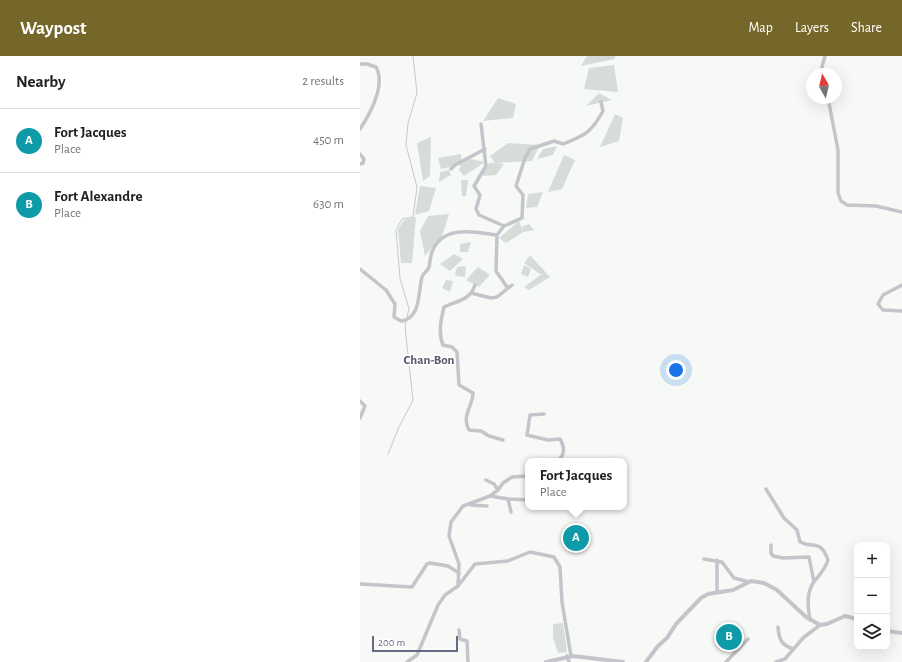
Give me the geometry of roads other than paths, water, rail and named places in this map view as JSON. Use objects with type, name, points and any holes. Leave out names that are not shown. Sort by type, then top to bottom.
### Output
[{"type":"street","points":[[822,68],[825,56]]},
{"type":"street","points":[[360,64],[376,67],[379,72],[380,85],[378,96],[360,130]]},
{"type":"street","points":[[507,287],[496,272],[497,236],[504,226],[522,218],[523,195],[516,186],[525,158],[530,149],[554,141],[563,144],[585,135],[598,121],[603,111],[601,102]]},
{"type":"street","points":[[829,104],[838,150],[838,193],[841,201],[847,205],[877,206],[902,212]]},
{"type":"street","points":[[481,124],[486,166],[474,186],[480,195],[476,209],[479,215],[504,226]]},
{"type":"street","points":[[451,169],[455,165],[485,149]]},
{"type":"street","points":[[360,154],[364,160],[363,163],[360,164]]},
{"type":"street","points":[[360,269],[386,290],[395,304],[394,317],[405,321],[408,320],[415,312],[422,276],[428,269],[432,252],[443,237],[462,230],[497,236]]},
{"type":"street","points":[[475,285],[467,298],[444,307],[440,325],[442,342],[443,345],[452,348],[457,352],[459,385],[473,393],[473,399],[466,414],[466,423],[469,430],[481,431],[489,436],[503,440]]},
{"type":"street","points":[[471,293],[491,298],[497,297],[507,287],[512,285]]},
{"type":"street","points":[[902,285],[884,296],[878,304],[883,310],[902,310]]},
{"type":"street","points":[[360,401],[365,406],[360,418]]},
{"type":"street","points":[[544,414],[530,413],[527,435],[548,440],[560,439],[562,441],[564,453],[562,458]]},
{"type":"street","points":[[458,586],[459,573],[449,530],[451,522],[460,510],[468,504],[490,496],[498,490],[503,483],[512,477],[525,476]]},
{"type":"street","points":[[486,480],[494,484],[498,490]]},
{"type":"street","points":[[766,489],[787,522],[797,530],[800,542],[816,544],[827,556],[828,560],[826,568],[814,582],[808,598],[810,620]]},
{"type":"street","points":[[490,496],[508,500],[525,500]]},
{"type":"street","points":[[508,500],[511,512]]},
{"type":"street","points":[[468,504],[488,506]]},
{"type":"street","points":[[771,545],[771,553],[777,557],[809,557],[814,582]]},
{"type":"street","points":[[407,662],[417,655],[438,605],[445,595],[458,586],[474,566],[478,563],[508,561],[530,552],[554,557],[560,567],[562,602],[569,662]]},
{"type":"street","points":[[704,559],[722,562],[734,578],[749,582],[764,582],[777,590],[810,620],[820,625]]},
{"type":"street","points":[[717,560],[717,592]]},
{"type":"street","points":[[360,584],[412,587],[427,564],[430,563],[448,566],[459,573]]},
{"type":"street","points":[[646,662],[658,646],[667,638],[676,624],[701,598],[708,594],[732,590],[749,582]]},
{"type":"street","points":[[776,662],[785,659],[803,638],[820,625],[845,616],[854,619]]},
{"type":"street","points":[[778,627],[780,641],[793,649]]},
{"type":"street","points":[[459,630],[460,639],[467,641],[469,644],[468,662]]},
{"type":"street","points":[[890,631],[902,633]]},
{"type":"street","points":[[726,662],[748,639]]},
{"type":"street","points":[[546,662],[569,656],[599,658],[623,662]]},
{"type":"street","points":[[599,658],[607,662]]},
{"type":"waterway","points":[[407,317],[409,309],[400,278],[396,230],[402,219],[413,217],[417,187],[406,145],[408,123],[417,93],[413,56]]},
{"type":"waterway","points":[[388,454],[399,427],[413,400],[405,327],[406,321]]},
{"type":"place","name":"Fort Jacques","points":[[576,538]]},
{"type":"place","name":"Fort Alexandre","points":[[729,637]]},
{"type":"district","name":"Chan-Bon","points":[[429,360]]}]
